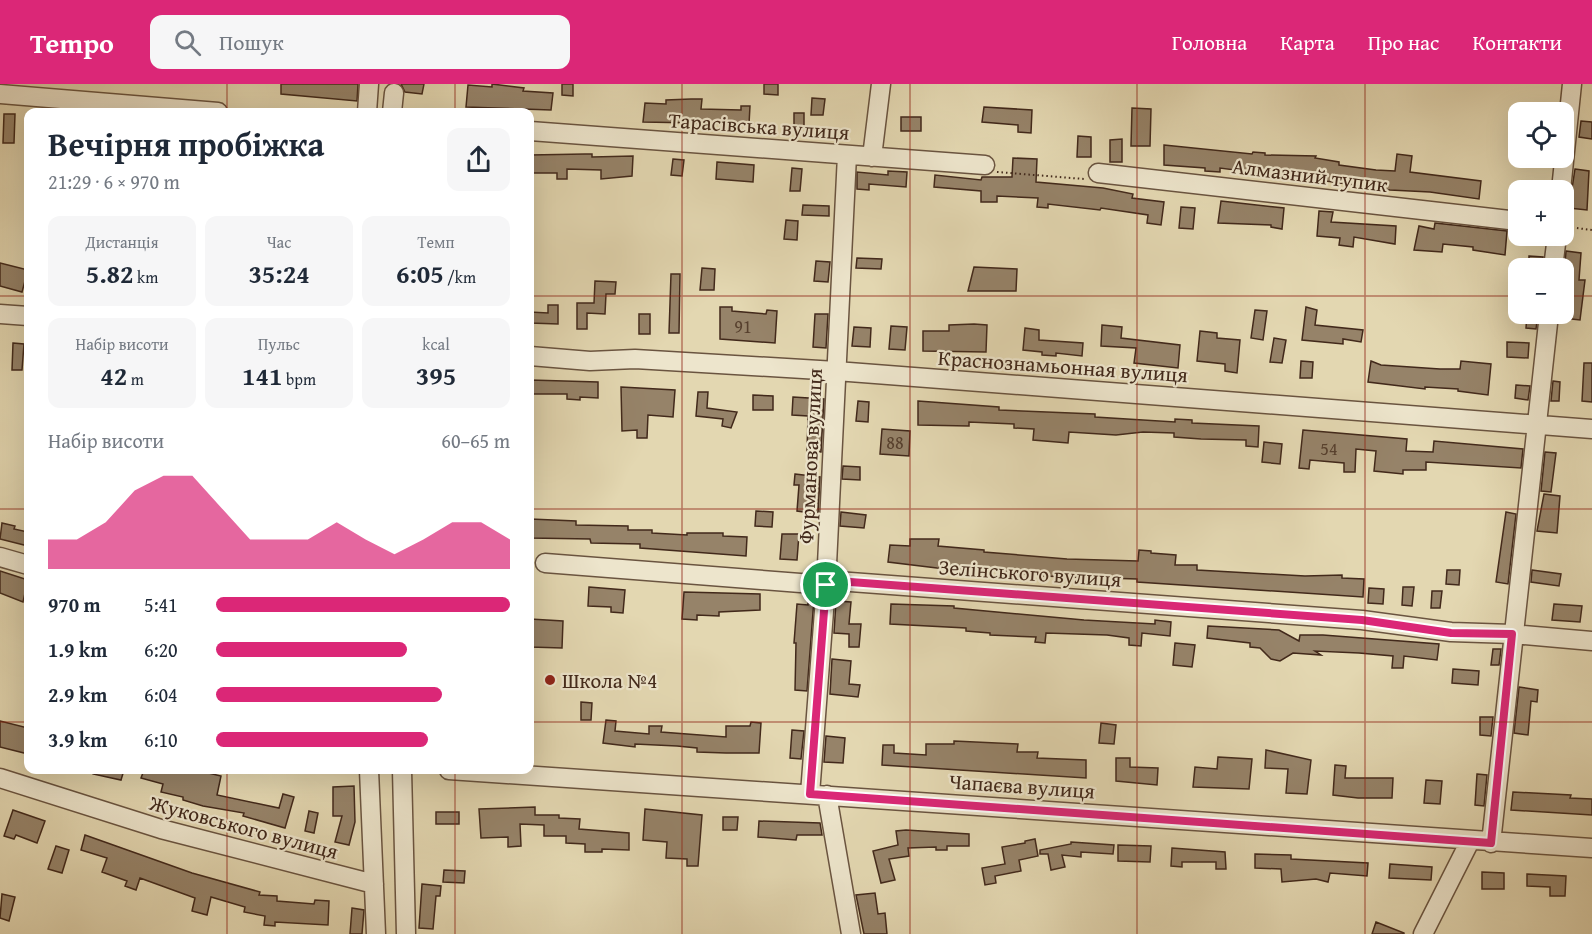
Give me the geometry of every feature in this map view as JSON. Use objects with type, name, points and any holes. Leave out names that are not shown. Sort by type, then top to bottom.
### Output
[{"type":"street","points":[[367,108],[369,84]]},
{"type":"street","points":[[872,157],[881,84]]},
{"type":"street","points":[[1563,180],[1572,84]]},
{"type":"street","points":[[392,108],[394,93]]},
{"type":"street","points":[[0,94],[170,108]]},
{"type":"street","name":"Тарасівська вулиця","points":[[534,130],[985,165]]},
{"type":"street","name":"Фурманова вулиця","points":[[847,155],[826,585],[819,794],[851,934]]},
{"type":"street","name":"Алмазний тупик","points":[[1098,173],[1508,220]]},
{"type":"street","points":[[0,314],[24,316]]},
{"type":"street","points":[[1491,843],[1512,634],[1548,324]]},
{"type":"street","name":"Краснознамьонная вулиця","points":[[534,356],[590,361],[635,359],[836,371],[1592,429]]},
{"type":"street","points":[[0,557],[24,564]]},
{"type":"street","name":"Зелінського вулиця","points":[[545,563],[826,585],[837,581],[1362,620],[1451,633],[1512,634],[1592,641]]},
{"type":"street","points":[[369,774],[376,934]]},
{"type":"street","points":[[402,774],[406,934]]},
{"type":"street","name":"Чапаєва вулиця","points":[[510,774],[1491,843],[1592,848]]},
{"type":"street","name":"Жуковського вулиця","points":[[0,778],[161,829],[374,884]]},
{"type":"street","points":[[1423,934],[1470,841]]},
{"type":"path","points":[[985,165],[996,172],[1082,180],[1098,173]]},
{"type":"path","points":[[1574,228],[1592,230]]},
{"type":"building","points":[[281,84],[358,84],[357,101],[281,94]]},
{"type":"building","points":[[401,84],[424,84],[422,94],[405,92]]},
{"type":"building","points":[[492,84],[524,88],[523,91],[553,93],[551,110],[466,107],[468,85],[492,87]]},
{"type":"building","points":[[562,84],[573,84],[573,96],[562,95]]},
{"type":"building","points":[[764,84],[778,84],[778,95],[764,94]]},
{"type":"building","points":[[812,98],[825,99],[823,115],[811,115]]},
{"type":"building","points":[[702,99],[701,109],[741,110],[741,106],[750,106],[749,124],[643,122],[645,103],[666,104],[666,100]]},
{"type":"building","points":[[984,107],[1032,110],[1031,133],[1018,132],[1018,125],[982,122]]},
{"type":"building","points":[[1132,108],[1151,109],[1150,146],[1131,146]]},
{"type":"building","points":[[794,113],[804,113],[804,128],[794,128]]},
{"type":"building","points":[[4,114],[15,114],[14,143],[3,143]]},
{"type":"building","points":[[901,117],[921,117],[921,131],[901,131]]},
{"type":"building","points":[[1581,121],[1592,122],[1592,139],[1579,137]]},
{"type":"building","points":[[1078,136],[1091,137],[1091,157],[1077,157]]},
{"type":"building","points":[[1122,139],[1122,162],[1110,162],[1110,140]]},
{"type":"building","points":[[1164,145],[1252,154],[1253,152],[1265,153],[1265,155],[1316,156],[1315,158],[1339,162],[1339,165],[1395,171],[1397,154],[1412,156],[1410,172],[1481,181],[1479,199],[1430,192],[1390,190],[1325,181],[1326,178],[1274,175],[1220,168],[1220,172],[1205,171],[1205,168],[1164,165]]},
{"type":"building","points":[[534,155],[633,156],[632,176],[601,179],[601,170],[567,169],[567,179],[557,179],[557,173],[534,173]]},
{"type":"building","points":[[1013,158],[1037,159],[1036,182],[1103,188],[1133,194],[1132,198],[1164,202],[1161,225],[1147,223],[1148,215],[1101,208],[1100,210],[1048,204],[1048,208],[1037,207],[1038,198],[997,196],[997,202],[981,202],[981,191],[934,187],[935,175],[981,180],[982,177],[1012,177]]},
{"type":"building","points":[[673,159],[684,160],[682,176],[671,175]]},
{"type":"building","points":[[717,162],[754,165],[753,182],[716,179]]},
{"type":"building","points":[[792,168],[802,169],[800,191],[790,191]]},
{"type":"building","points":[[1575,169],[1589,171],[1587,210],[1574,209]]},
{"type":"building","points":[[888,171],[907,172],[906,187],[869,184],[869,190],[857,189],[857,172],[888,175]]},
{"type":"building","points":[[1221,201],[1284,208],[1282,229],[1271,227],[1271,225],[1218,223]]},
{"type":"building","points":[[803,205],[829,206],[829,216],[802,215]]},
{"type":"building","points":[[1181,207],[1195,208],[1193,229],[1179,228]]},
{"type":"building","points":[[1319,211],[1333,212],[1331,222],[1396,226],[1395,244],[1354,237],[1353,247],[1339,245],[1340,238],[1317,236]]},
{"type":"building","points":[[786,220],[798,221],[797,240],[784,239]]},
{"type":"building","points":[[1435,223],[1507,231],[1505,255],[1473,250],[1473,247],[1443,244],[1442,252],[1414,250],[1419,226],[1434,229]]},
{"type":"building","points":[[1566,251],[1581,253],[1579,280],[1585,280],[1580,320],[1574,319],[1574,258],[1565,258]]},
{"type":"building","points":[[857,258],[882,259],[881,269],[856,268]]},
{"type":"building","points":[[816,261],[830,262],[828,282],[814,281]]},
{"type":"building","points":[[0,263],[24,269],[22,292],[0,286]]},
{"type":"building","points":[[974,267],[1017,269],[1016,291],[968,291]]},
{"type":"building","points":[[702,268],[715,269],[714,290],[700,290]]},
{"type":"building","points":[[671,274],[680,274],[679,333],[669,333]]},
{"type":"building","points":[[595,281],[616,282],[615,294],[606,294],[605,314],[587,313],[587,329],[577,329],[577,303],[594,303]]},
{"type":"building","points":[[548,305],[558,305],[558,324],[534,323],[534,312],[548,313]]},
{"type":"building","points":[[720,307],[732,307],[732,311],[766,314],[767,310],[777,311],[775,343],[720,339]]},
{"type":"building","points":[[1306,307],[1317,310],[1315,325],[1363,330],[1361,342],[1343,339],[1343,344],[1302,340]]},
{"type":"building","points":[[1255,310],[1267,311],[1263,340],[1251,338]]},
{"type":"building","points":[[639,314],[650,314],[650,334],[639,334]]},
{"type":"building","points":[[815,314],[828,314],[826,348],[813,347]]},
{"type":"building","points":[[1526,324],[1537,324],[1536,329],[1526,328]]},
{"type":"building","points":[[949,325],[987,325],[986,352],[923,351],[923,331],[949,331]]},
{"type":"building","points":[[1102,325],[1122,327],[1121,338],[1180,345],[1178,368],[1134,363],[1136,348],[1101,346]]},
{"type":"building","points":[[891,326],[907,327],[905,350],[889,349]]},
{"type":"building","points":[[854,327],[871,328],[870,347],[852,346]]},
{"type":"building","points":[[1025,328],[1039,330],[1039,340],[1083,343],[1082,356],[1056,353],[1056,356],[1042,355],[1042,352],[1023,350]]},
{"type":"building","points":[[1200,331],[1217,333],[1217,338],[1240,340],[1237,373],[1225,371],[1225,364],[1197,361]]},
{"type":"building","points":[[1274,338],[1286,340],[1282,363],[1270,362]]},
{"type":"building","points":[[1507,342],[1529,343],[1528,358],[1507,357]]},
{"type":"building","points":[[13,343],[24,344],[22,370],[12,370]]},
{"type":"building","points":[[1301,361],[1313,362],[1312,378],[1300,378]]},
{"type":"building","points":[[1371,361],[1381,365],[1440,369],[1460,369],[1461,361],[1491,364],[1488,395],[1458,391],[1458,389],[1425,387],[1425,389],[1368,382]]},
{"type":"building","points":[[1584,363],[1592,363],[1592,402],[1582,401]]},
{"type":"building","points":[[534,380],[598,382],[598,398],[567,399],[567,394],[534,394]]},
{"type":"building","points":[[1553,381],[1560,382],[1559,401],[1551,401]]},
{"type":"building","points":[[1516,385],[1530,386],[1528,400],[1515,398]]},
{"type":"building","points":[[621,387],[675,390],[673,417],[648,415],[647,438],[637,438],[637,430],[622,431]]},
{"type":"building","points":[[698,392],[708,392],[707,408],[737,412],[731,428],[722,426],[723,419],[696,416]]},
{"type":"building","points":[[753,395],[773,396],[773,410],[753,410]]},
{"type":"building","points":[[793,397],[824,399],[821,452],[807,451],[808,416],[792,415]]},
{"type":"building","points":[[858,401],[869,402],[868,422],[856,421]]},
{"type":"building","points":[[918,401],[999,407],[999,410],[1095,414],[1095,417],[1175,422],[1175,419],[1192,420],[1192,423],[1259,426],[1258,447],[1246,446],[1246,440],[1174,437],[1174,433],[1143,432],[1116,435],[1069,432],[1068,443],[1033,440],[1034,429],[1014,428],[1014,424],[969,422],[969,426],[918,425]]},
{"type":"building","points":[[882,429],[910,431],[909,456],[880,454]]},
{"type":"building","points":[[1303,430],[1407,439],[1406,451],[1433,452],[1434,441],[1523,449],[1521,468],[1426,462],[1426,470],[1403,470],[1403,474],[1374,471],[1376,451],[1356,449],[1355,472],[1344,472],[1344,463],[1310,460],[1309,469],[1299,468]]},
{"type":"building","points":[[1264,442],[1282,444],[1280,464],[1262,462]]},
{"type":"building","points":[[1545,452],[1556,453],[1551,492],[1541,491]]},
{"type":"building","points":[[843,466],[860,467],[860,480],[842,479]]},
{"type":"building","points":[[795,474],[820,477],[818,514],[797,511],[799,485],[794,485]]},
{"type":"building","points":[[1544,494],[1560,496],[1557,533],[1537,531]]},
{"type":"building","points":[[756,511],[773,512],[772,527],[755,526]]},
{"type":"building","points":[[841,512],[866,515],[864,528],[840,526]]},
{"type":"building","points":[[1506,512],[1516,514],[1508,584],[1496,582]]},
{"type":"building","points":[[534,519],[576,521],[576,525],[628,526],[628,530],[652,530],[652,533],[687,535],[687,533],[723,533],[723,536],[747,537],[746,556],[640,548],[640,544],[591,543],[590,539],[534,538]]},
{"type":"building","points":[[2,523],[24,531],[24,545],[0,539]]},
{"type":"building","points":[[782,534],[799,534],[797,560],[780,559]]},
{"type":"building","points":[[910,539],[939,539],[938,546],[1067,559],[1138,561],[1139,550],[1151,551],[1151,553],[1176,555],[1175,565],[1197,565],[1197,570],[1305,576],[1342,575],[1342,578],[1364,579],[1363,597],[1137,582],[1137,579],[1041,576],[996,570],[937,568],[888,562],[890,545],[910,546]]},
{"type":"building","points":[[1447,570],[1460,570],[1459,585],[1446,584]]},
{"type":"building","points":[[1532,570],[1561,574],[1559,586],[1531,582]]},
{"type":"building","points":[[0,571],[24,579],[23,602],[0,593]]},
{"type":"building","points":[[589,587],[625,590],[623,613],[611,612],[611,607],[588,606]]},
{"type":"building","points":[[1403,587],[1414,587],[1412,606],[1402,605]]},
{"type":"building","points":[[1369,588],[1384,589],[1383,604],[1368,603]]},
{"type":"building","points":[[1432,591],[1442,591],[1440,608],[1431,608]]},
{"type":"building","points":[[684,592],[760,594],[760,610],[719,612],[719,616],[697,615],[697,620],[682,619]]},
{"type":"building","points":[[808,599],[814,599],[807,691],[795,690],[796,643],[794,643],[797,604],[808,605]]},
{"type":"building","points":[[836,601],[851,602],[849,624],[861,624],[859,647],[849,647],[849,634],[834,633]]},
{"type":"building","points":[[891,604],[954,606],[954,608],[1084,620],[1155,624],[1155,620],[1171,622],[1170,636],[1142,633],[1141,646],[1129,645],[1129,638],[1107,635],[1046,633],[1045,643],[1035,642],[1036,637],[990,635],[990,633],[966,631],[966,628],[890,624]]},
{"type":"building","points":[[1554,604],[1582,606],[1580,622],[1552,620]]},
{"type":"building","points":[[534,619],[563,621],[562,648],[534,647]]},
{"type":"building","points":[[1208,626],[1279,630],[1299,641],[1300,635],[1323,635],[1439,644],[1437,660],[1404,656],[1403,668],[1392,668],[1393,656],[1359,653],[1315,651],[1321,655],[1293,653],[1280,661],[1271,659],[1260,648],[1250,647],[1250,643],[1207,638]]},
{"type":"building","points":[[1175,643],[1195,645],[1192,667],[1173,665]]},
{"type":"building","points":[[1493,649],[1501,649],[1499,665],[1491,665]]},
{"type":"building","points":[[832,659],[851,661],[849,684],[860,685],[858,697],[830,694]]},
{"type":"building","points":[[1453,669],[1479,671],[1478,685],[1452,683]]},
{"type":"building","points":[[1519,687],[1538,690],[1537,702],[1531,701],[1528,735],[1514,733]]},
{"type":"building","points":[[581,702],[592,703],[591,720],[581,720]]},
{"type":"building","points":[[1480,717],[1493,717],[1491,736],[1480,735]]},
{"type":"building","points":[[606,720],[616,721],[615,731],[649,734],[649,726],[662,726],[661,732],[726,737],[726,726],[750,726],[751,722],[761,723],[759,753],[697,752],[697,748],[677,746],[635,744],[635,747],[603,743]]},
{"type":"building","points":[[0,721],[24,727],[24,753],[0,747]]},
{"type":"building","points":[[1101,723],[1116,725],[1114,744],[1099,743]]},
{"type":"building","points":[[792,730],[804,731],[801,759],[790,758]]},
{"type":"building","points":[[826,736],[845,738],[843,763],[824,762]]},
{"type":"building","points":[[954,741],[1018,744],[1017,752],[1038,752],[1037,758],[1086,760],[1086,778],[882,765],[883,745],[894,745],[894,753],[926,755],[926,744],[954,744]]},
{"type":"building","points":[[1266,750],[1311,760],[1307,794],[1286,793],[1288,769],[1265,768]]},
{"type":"building","points":[[1218,757],[1252,759],[1249,789],[1193,787],[1195,767],[1217,769]]},
{"type":"building","points":[[1116,758],[1130,758],[1130,767],[1158,768],[1157,785],[1116,781]]},
{"type":"building","points":[[1335,765],[1346,766],[1345,778],[1393,778],[1392,798],[1333,795]]},
{"type":"building","points":[[93,774],[123,774],[121,780]]},
{"type":"building","points":[[142,774],[213,774],[221,776],[217,795],[279,808],[283,794],[294,797],[285,828],[243,816],[244,813],[183,800],[183,797],[161,792],[163,784],[141,778]]},
{"type":"building","points":[[1477,774],[1487,775],[1484,806],[1475,805]]},
{"type":"building","points":[[1426,780],[1442,781],[1440,804],[1424,803]]},
{"type":"building","points":[[354,786],[355,822],[349,845],[335,842],[342,816],[333,816],[333,787]]},
{"type":"building","points":[[1513,792],[1571,795],[1570,798],[1592,799],[1592,815],[1511,810]]},
{"type":"building","points":[[535,807],[535,815],[559,815],[559,818],[580,819],[579,829],[629,833],[629,850],[602,849],[602,852],[585,852],[585,844],[566,843],[566,836],[544,836],[544,825],[520,824],[521,846],[508,847],[508,837],[481,838],[479,809]]},
{"type":"building","points":[[645,809],[702,815],[698,866],[687,866],[687,859],[666,858],[667,842],[643,840]]},
{"type":"building","points":[[13,810],[45,821],[37,843],[16,835],[14,839],[4,836]]},
{"type":"building","points":[[309,811],[318,813],[314,833],[305,831]]},
{"type":"building","points":[[436,812],[459,812],[459,824],[436,824]]},
{"type":"building","points":[[723,817],[738,817],[737,830],[723,830]]},
{"type":"building","points":[[759,821],[820,823],[822,835],[797,835],[796,840],[758,837]]},
{"type":"building","points":[[896,831],[969,834],[969,846],[947,846],[947,850],[936,850],[936,847],[908,848],[909,856],[889,859],[895,880],[881,883],[873,851],[898,845]]},
{"type":"building","points":[[85,835],[192,873],[260,892],[259,895],[277,896],[277,901],[314,904],[315,900],[329,901],[328,925],[275,922],[275,926],[264,925],[265,916],[244,912],[245,907],[211,897],[207,915],[192,911],[195,898],[140,878],[136,890],[125,886],[127,881],[102,872],[107,858],[81,850]]},
{"type":"building","points":[[1035,839],[1038,856],[1019,860],[1021,871],[995,876],[996,883],[985,885],[982,868],[1005,864],[1002,847]]},
{"type":"building","points":[[1071,842],[1114,845],[1113,854],[1081,852],[1081,857],[1062,855],[1065,867],[1051,870],[1048,854],[1040,854],[1040,850],[1071,844]]},
{"type":"building","points":[[1118,845],[1151,846],[1150,862],[1118,861]]},
{"type":"building","points":[[56,846],[69,850],[62,873],[48,869]]},
{"type":"building","points":[[1172,848],[1225,852],[1226,869],[1216,869],[1216,862],[1182,862],[1182,867],[1171,866]]},
{"type":"building","points":[[1255,854],[1291,855],[1291,859],[1368,863],[1367,876],[1330,873],[1328,882],[1316,879],[1282,882],[1281,869],[1255,868]]},
{"type":"building","points":[[1390,864],[1432,867],[1431,880],[1389,878]]},
{"type":"building","points":[[444,870],[465,871],[464,883],[443,882]]},
{"type":"building","points":[[1482,872],[1504,873],[1504,889],[1482,889]]},
{"type":"building","points":[[1527,874],[1566,876],[1565,896],[1550,896],[1550,887],[1527,886]]},
{"type":"building","points":[[422,884],[441,886],[440,896],[436,896],[433,929],[419,928]]},
{"type":"building","points":[[875,893],[878,914],[885,913],[887,934],[864,934],[856,895]]},
{"type":"building","points":[[2,894],[15,897],[9,921],[0,918]]},
{"type":"building","points":[[352,908],[364,910],[362,934],[350,934]]},
{"type":"building","points":[[1376,922],[1404,933],[1404,934],[1372,934]]},
{"type":"place","name":"Школа №4","points":[[550,680]]},
{"type":"route","points":[[837,581],[1362,620],[1451,633],[1512,634],[1491,843],[810,794],[826,585],[837,581]]}]
